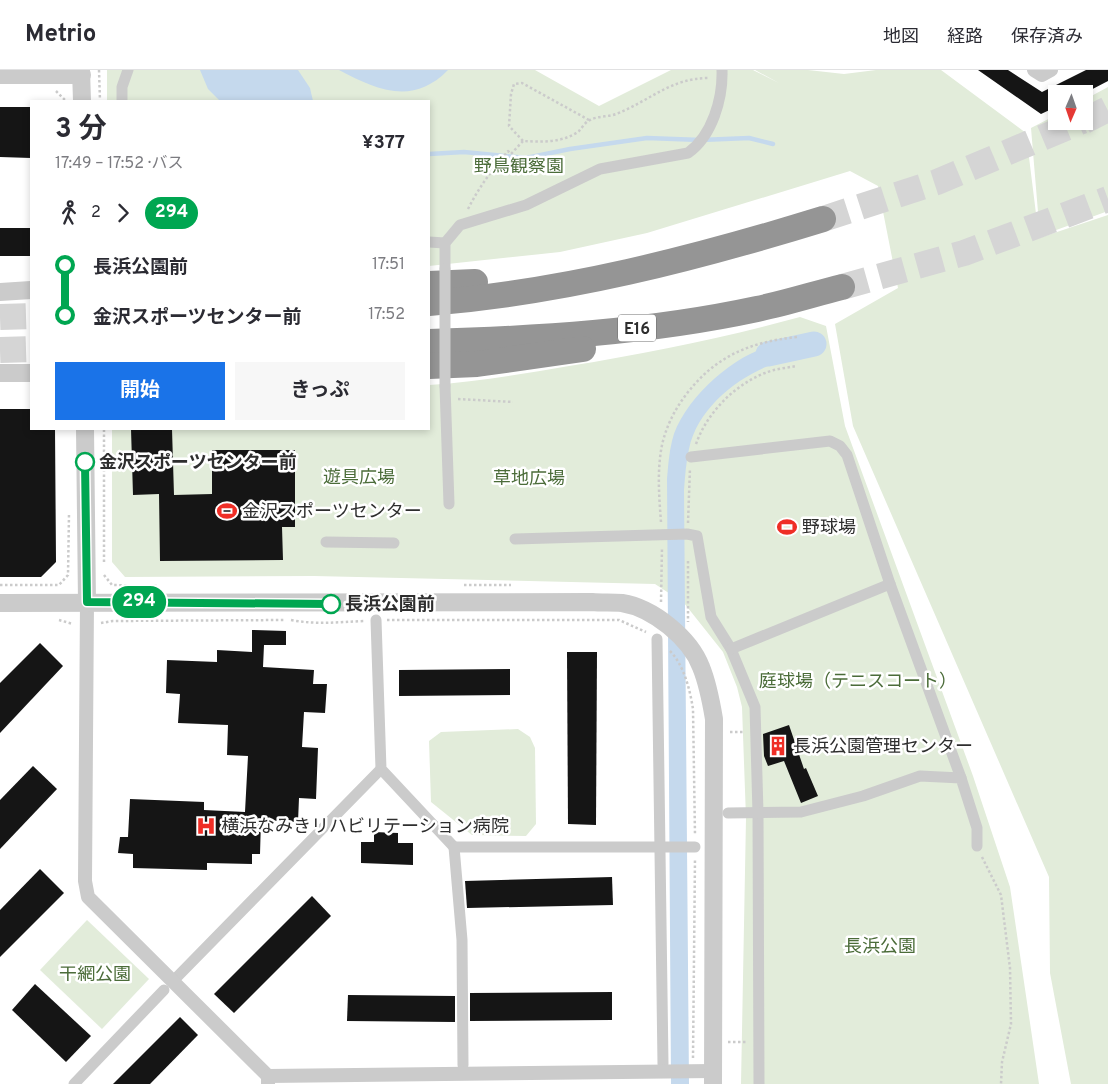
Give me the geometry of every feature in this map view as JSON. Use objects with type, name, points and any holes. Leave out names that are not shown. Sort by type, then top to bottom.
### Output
[{"type":"highway","points":[[430,303],[561,286],[647,270],[823,219]]},
{"type":"highway","points":[[437,276],[486,281],[602,268],[741,244]]},
{"type":"highway","name":"E16","points":[[430,342],[548,337],[640,328],[756,309],[842,287]]},
{"type":"highway","points":[[430,366],[524,358],[602,346],[756,309]]},
{"type":"street","points":[[122,100],[122,87],[128,70]]},
{"type":"street","points":[[449,504],[445,386],[437,276],[445,243],[460,225],[526,205],[600,169],[688,153],[698,146],[715,113],[722,82],[722,70]]},
{"type":"street","points":[[1034,70],[1042,75],[1051,70]]},
{"type":"street","points":[[0,75],[82,72],[82,100]]},
{"type":"street","points":[[430,242],[445,243]]},
{"type":"street","points":[[0,292],[30,290]]},
{"type":"street","points":[[0,373],[30,373]]},
{"type":"street","points":[[0,603],[87,602],[442,604],[592,602],[623,604],[643,610],[662,610],[700,665],[709,692],[714,719],[713,1077],[666,1068],[268,1080],[88,896],[85,881],[87,602],[84,430]]},
{"type":"street","points":[[690,458],[830,441],[840,446],[847,455],[890,584],[978,828],[977,846]]},
{"type":"street","points":[[515,539],[687,534],[697,536],[711,617],[731,649],[755,707],[758,813],[760,1084]]},
{"type":"street","points":[[326,542],[394,543]]},
{"type":"street","points":[[731,649],[890,584]]},
{"type":"street","points":[[376,620],[381,770],[454,847],[462,940],[463,1065]]},
{"type":"street","points":[[657,639],[663,845],[666,1068]]},
{"type":"street","points":[[178,976],[381,770]]},
{"type":"street","points":[[728,813],[801,812],[863,796],[920,776],[961,778]]},
{"type":"street","points":[[454,847],[663,845],[695,847]]},
{"type":"street","points":[[74,1084],[164,990]]},
{"type":"path","points":[[100,70],[100,100]]},
{"type":"path","points":[[460,225],[479,187],[508,151],[511,154],[523,141],[560,140],[578,132],[589,120],[614,115],[635,106],[652,94],[680,81],[710,78],[722,82]]},
{"type":"path","points":[[523,141],[509,126],[510,94],[514,84],[522,83],[589,120]]},
{"type":"path","points":[[662,610],[662,535],[659,479],[662,444],[678,405],[700,376],[718,361],[765,342],[796,337]]},
{"type":"path","points":[[682,617],[689,623],[687,534],[690,458],[700,430],[716,408],[738,388],[765,372],[796,366]]},
{"type":"path","points":[[445,398],[514,402]]},
{"type":"path","points":[[104,430],[104,577],[112,585],[161,586]]},
{"type":"path","points":[[0,586],[59,585],[68,575],[69,507]]},
{"type":"path","points":[[458,585],[514,585]]},
{"type":"path","points":[[652,599],[662,610]]},
{"type":"path","points":[[50,620],[72,624],[113,621],[292,620],[301,623],[337,624],[376,620],[619,620],[657,639],[673,655],[680,667],[691,695],[693,709],[695,847],[691,1072]]},
{"type":"path","points":[[72,624],[75,632]]},
{"type":"path","points":[[728,741],[729,724]]},
{"type":"path","points":[[977,846],[1001,896],[1007,929],[1011,1024],[1002,1062],[1001,1084]]},
{"type":"path","points":[[727,1051],[728,1033]]},
{"type":"path","points":[[728,1042],[759,1042]]},
{"type":"green space","name":"野鳥観察園","points":[[107,70],[535,70],[599,106],[671,70],[753,70],[779,83],[755,70],[808,70],[844,74],[876,70],[941,70],[1026,133],[1039,238],[1108,215],[1108,1084],[1071,1084],[1050,973],[1049,877],[853,426],[835,324],[898,288],[878,186],[850,171],[647,233],[560,252],[430,266],[430,100],[107,100]]},
{"type":"green space","points":[[1108,87],[1108,211],[1040,236],[1031,128],[1048,119],[1048,130],[1093,130],[1093,95]]},
{"type":"green space","name":"長浜公園","points":[[800,317],[826,326],[845,426],[973,776],[1010,887],[1039,1084],[741,1084],[746,818],[742,707],[737,687],[723,652],[684,603],[655,584],[314,576],[125,577],[112,562],[112,430],[430,430],[430,385],[499,377],[628,356]]},
{"type":"green space","points":[[518,729],[530,737],[535,748],[536,824],[526,836],[472,835],[431,802],[429,741],[441,732]]},
{"type":"green space","name":"干網公園","points":[[87,920],[149,979],[102,1029],[40,970]]},
{"type":"water","points":[[200,70],[298,70],[310,88],[313,100],[219,100],[208,89]]},
{"type":"water","points":[[339,70],[448,70],[435,81],[422,88],[395,91],[367,84]]},
{"type":"water","points":[[800,341],[802,359],[772,365],[755,372],[742,379],[719,398],[700,422],[693,435],[688,454],[684,490],[689,1084],[671,1084],[667,479],[670,450],[677,427],[685,412],[708,384],[722,372],[751,354],[765,348]]},
{"type":"building","points":[[978,70],[1008,70],[1042,92],[1048,89],[1048,111],[1041,114]]},
{"type":"building","points":[[1086,70],[1108,70],[1108,81],[1093,89],[1093,85],[1056,85]]},
{"type":"building","points":[[0,107],[30,107],[30,158],[0,157]]},
{"type":"building","points":[[0,228],[30,228],[30,256],[0,256]]},
{"type":"building","points":[[0,409],[30,409],[30,430],[55,430],[56,562],[41,577],[0,577]]},
{"type":"building","name":"金沢スポーツセンター","points":[[131,430],[172,430],[174,495],[212,494],[212,450],[295,450],[295,527],[282,527],[283,560],[160,561],[159,494],[133,495]]},
{"type":"building","points":[[252,630],[286,631],[286,645],[264,645],[263,667],[314,670],[313,684],[327,684],[325,713],[304,712],[302,747],[318,748],[316,799],[299,798],[298,822],[261,820],[260,854],[252,854],[252,864],[207,863],[207,870],[133,868],[133,854],[118,853],[120,837],[128,837],[130,799],[204,802],[204,810],[245,812],[248,756],[227,755],[228,725],[178,723],[180,694],[166,693],[167,660],[217,662],[217,650],[252,652]]},
{"type":"building","points":[[40,643],[63,666],[0,733],[0,683]]},
{"type":"building","points":[[567,652],[597,652],[596,825],[568,824]]},
{"type":"building","points":[[510,669],[510,695],[399,696],[399,670]]},
{"type":"building","points":[[789,725],[804,769],[806,768],[818,796],[801,803],[784,761],[768,766],[764,756],[763,734]]},
{"type":"building","points":[[33,766],[57,789],[0,849],[0,800]]},
{"type":"building","points":[[374,832],[398,833],[398,843],[413,843],[413,865],[361,863],[361,842],[374,842]]},
{"type":"building","points":[[40,869],[64,893],[0,957],[0,910]]},
{"type":"building","points":[[612,877],[613,905],[467,908],[465,881]]},
{"type":"building","points":[[312,896],[331,916],[234,1013],[214,994]]},
{"type":"building","points":[[35,984],[91,1036],[66,1062],[12,1010]]},
{"type":"building","points":[[612,992],[612,1020],[470,1021],[470,993]]},
{"type":"building","points":[[348,995],[455,996],[455,1022],[347,1021]]},
{"type":"building","points":[[180,1017],[198,1035],[150,1084],[113,1084]]},
{"type":"waterway","points":[[430,154],[464,152],[526,158],[570,149],[647,138],[701,140],[749,138],[773,144]]},
{"type":"waterway","points":[[768,354],[814,344]]},
{"type":"tunnel","points":[[1093,116],[1108,109]]},
{"type":"tunnel","points":[[823,219],[937,182],[1061,130]]},
{"type":"tunnel","points":[[842,287],[964,253],[1108,199]]},
{"type":"tunnel","points":[[0,317],[30,316]]},
{"type":"tunnel","points":[[0,350],[30,349]]},
{"type":"bus line","name":"294","points":[[85,462],[87,602],[331,604]]},
{"type":"place","name":"金沢スポーツセンター前","points":[[85,462]]},
{"type":"place","name":"金沢スポーツセンター","points":[[227,511]]},
{"type":"place","name":"野球場","points":[[787,527]]},
{"type":"place","name":"長浜公園前","points":[[331,604]]},
{"type":"place","name":"長浜公園管理センター","points":[[778,746]]},
{"type":"place","name":"横浜なみきリハビリテーション病院","points":[[206,826]]},
{"type":"park label","name":"遊具広場","points":[[359,477]]},
{"type":"park label","name":"草地広場","points":[[529,478]]},
{"type":"park label","name":"庭球場（テニスコート）","points":[[858,681]]}]
